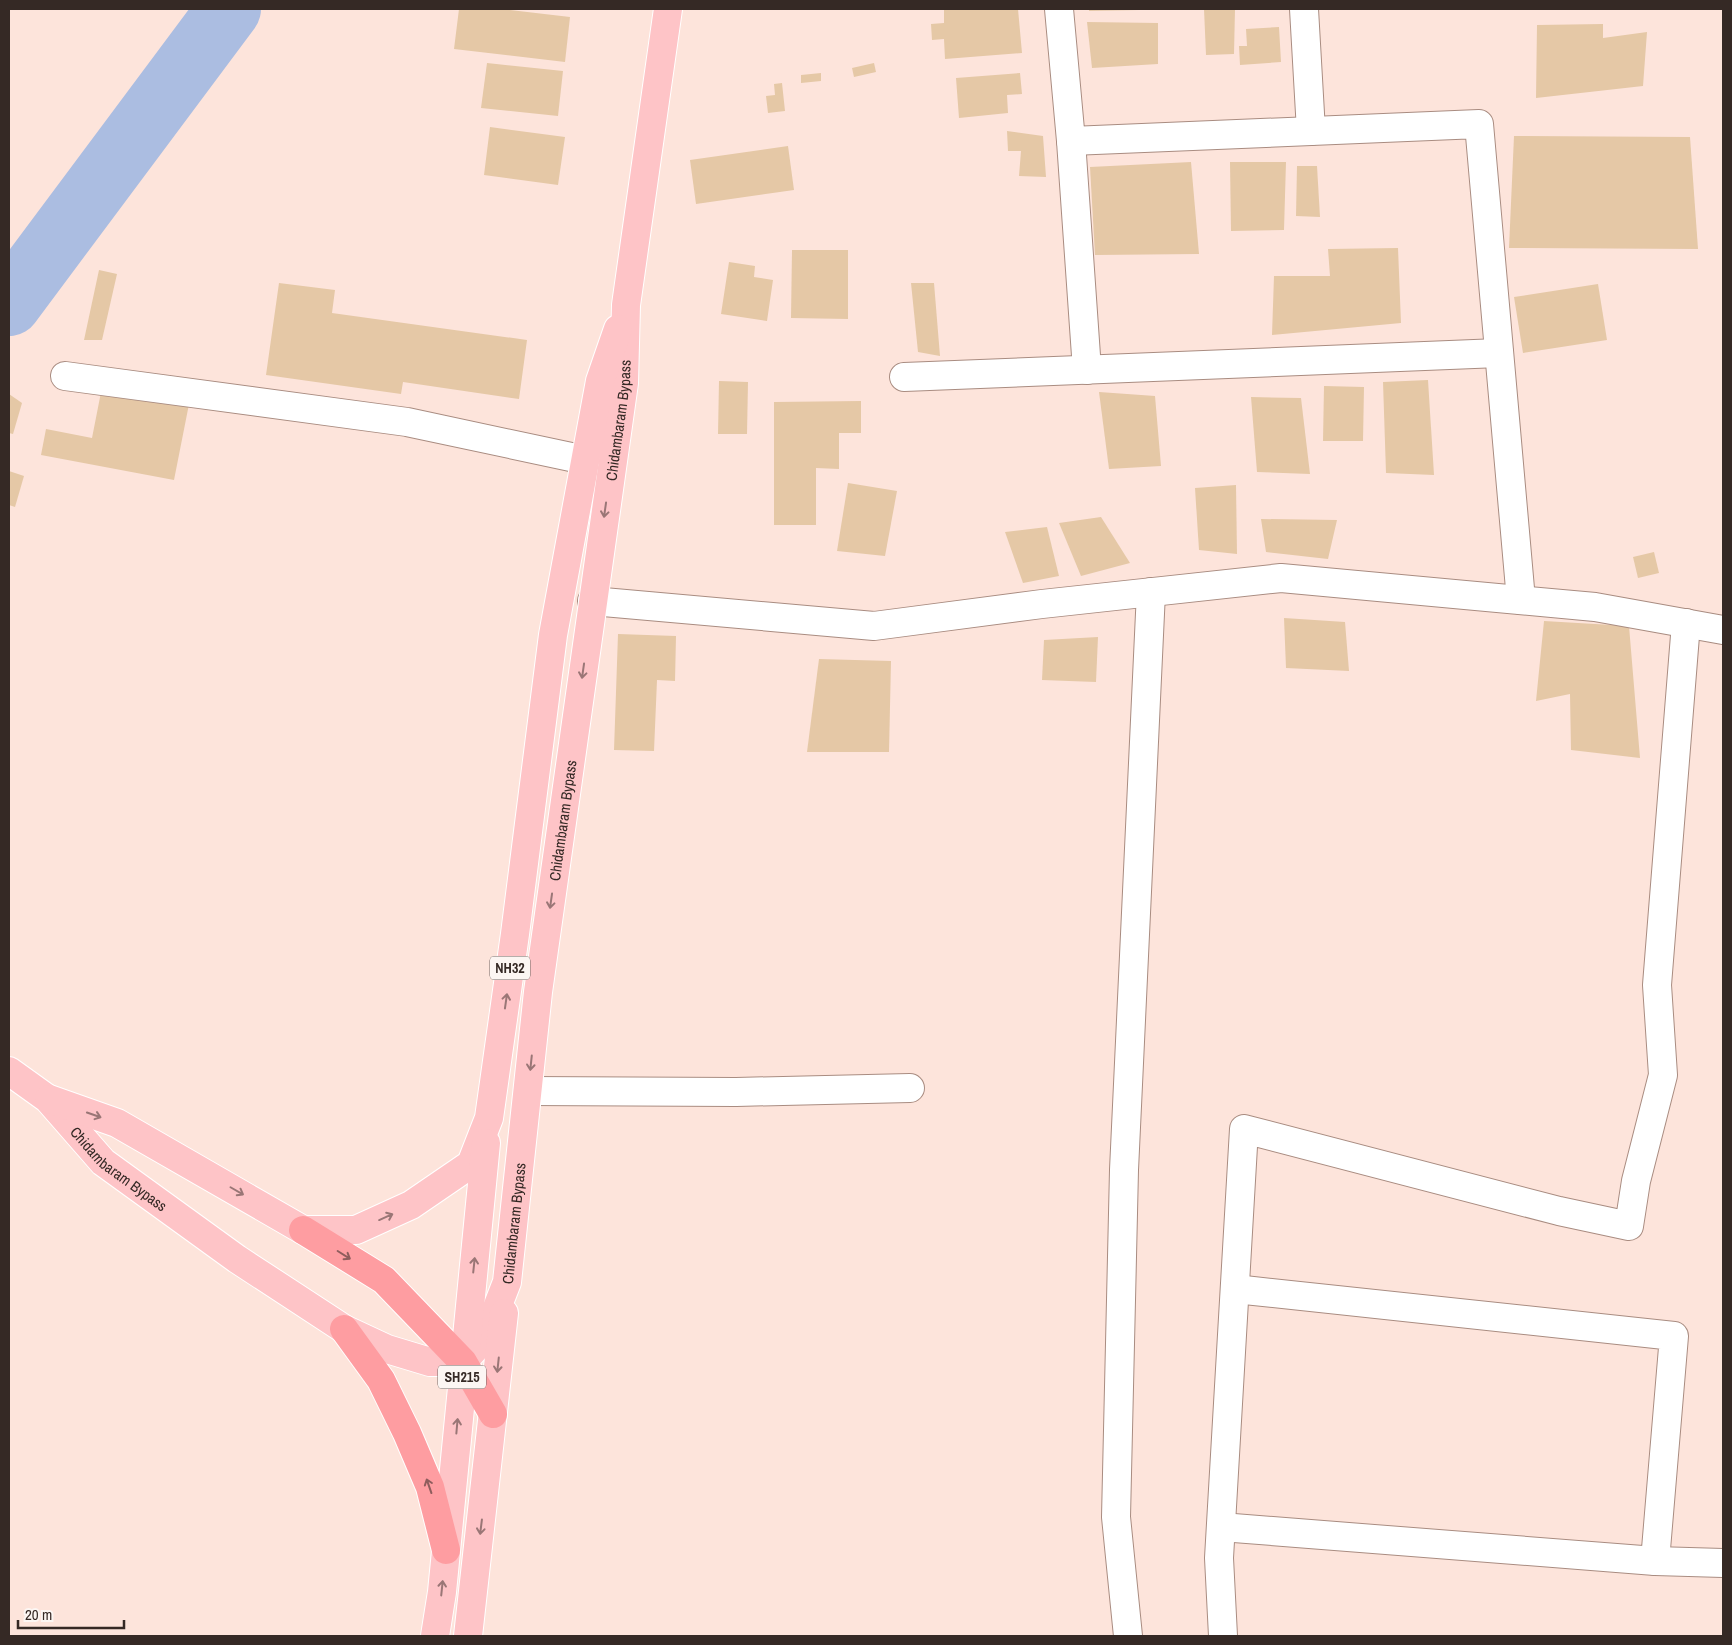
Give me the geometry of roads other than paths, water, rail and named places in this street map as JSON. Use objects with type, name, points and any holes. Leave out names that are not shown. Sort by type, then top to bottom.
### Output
[{"type":"highway","points":[[303,1230],[384,1280],[463,1362],[493,1414]]},
{"type":"highway","points":[[344,1329],[381,1380],[407,1433],[430,1486],[446,1550]]},
{"type":"main road","points":[[626,305],[668,9]]},
{"type":"main road","name":"Chidambaram Bypass","points":[[48,1099],[117,1123],[303,1230],[356,1230],[411,1206],[471,1164],[489,1118],[554,635],[585,460],[600,381],[626,305]]},
{"type":"main road","name":"Chidambaram Bypass","points":[[9,1071],[48,1099],[103,1162],[237,1259],[344,1329],[387,1349],[430,1362],[463,1362],[486,1336],[507,1282],[538,992],[624,383],[626,305]]},
{"type":"main road","name":"SH215","points":[[435,1636],[446,1550],[463,1362],[489,1118]]},
{"type":"main road","name":"SH215","points":[[468,1636],[507,1282]]},
{"type":"street","points":[[1059,9],[1071,142],[1087,370]]},
{"type":"street","points":[[1304,9],[1311,131]]},
{"type":"street","points":[[1071,142],[1479,124],[1521,600]]},
{"type":"street","points":[[904,377],[1499,353]]},
{"type":"street","points":[[65,376],[407,422],[585,460]]},
{"type":"street","points":[[592,601],[874,626],[1281,578],[1595,607],[1723,630]]},
{"type":"street","points":[[1128,1636],[1116,1517],[1124,1170],[1151,592]]},
{"type":"street","points":[[1223,1636],[1219,1558],[1244,1129],[1559,1211],[1629,1226],[1636,1180],[1663,1074],[1658,985],[1686,623]]},
{"type":"street","points":[[528,1091],[736,1092],[910,1088]]},
{"type":"street","points":[[1235,1289],[1674,1336],[1655,1561]]},
{"type":"street","points":[[1221,1527],[1655,1561],[1723,1563]]},
{"type":"waterway","points":[[9,304],[229,9]]}]
